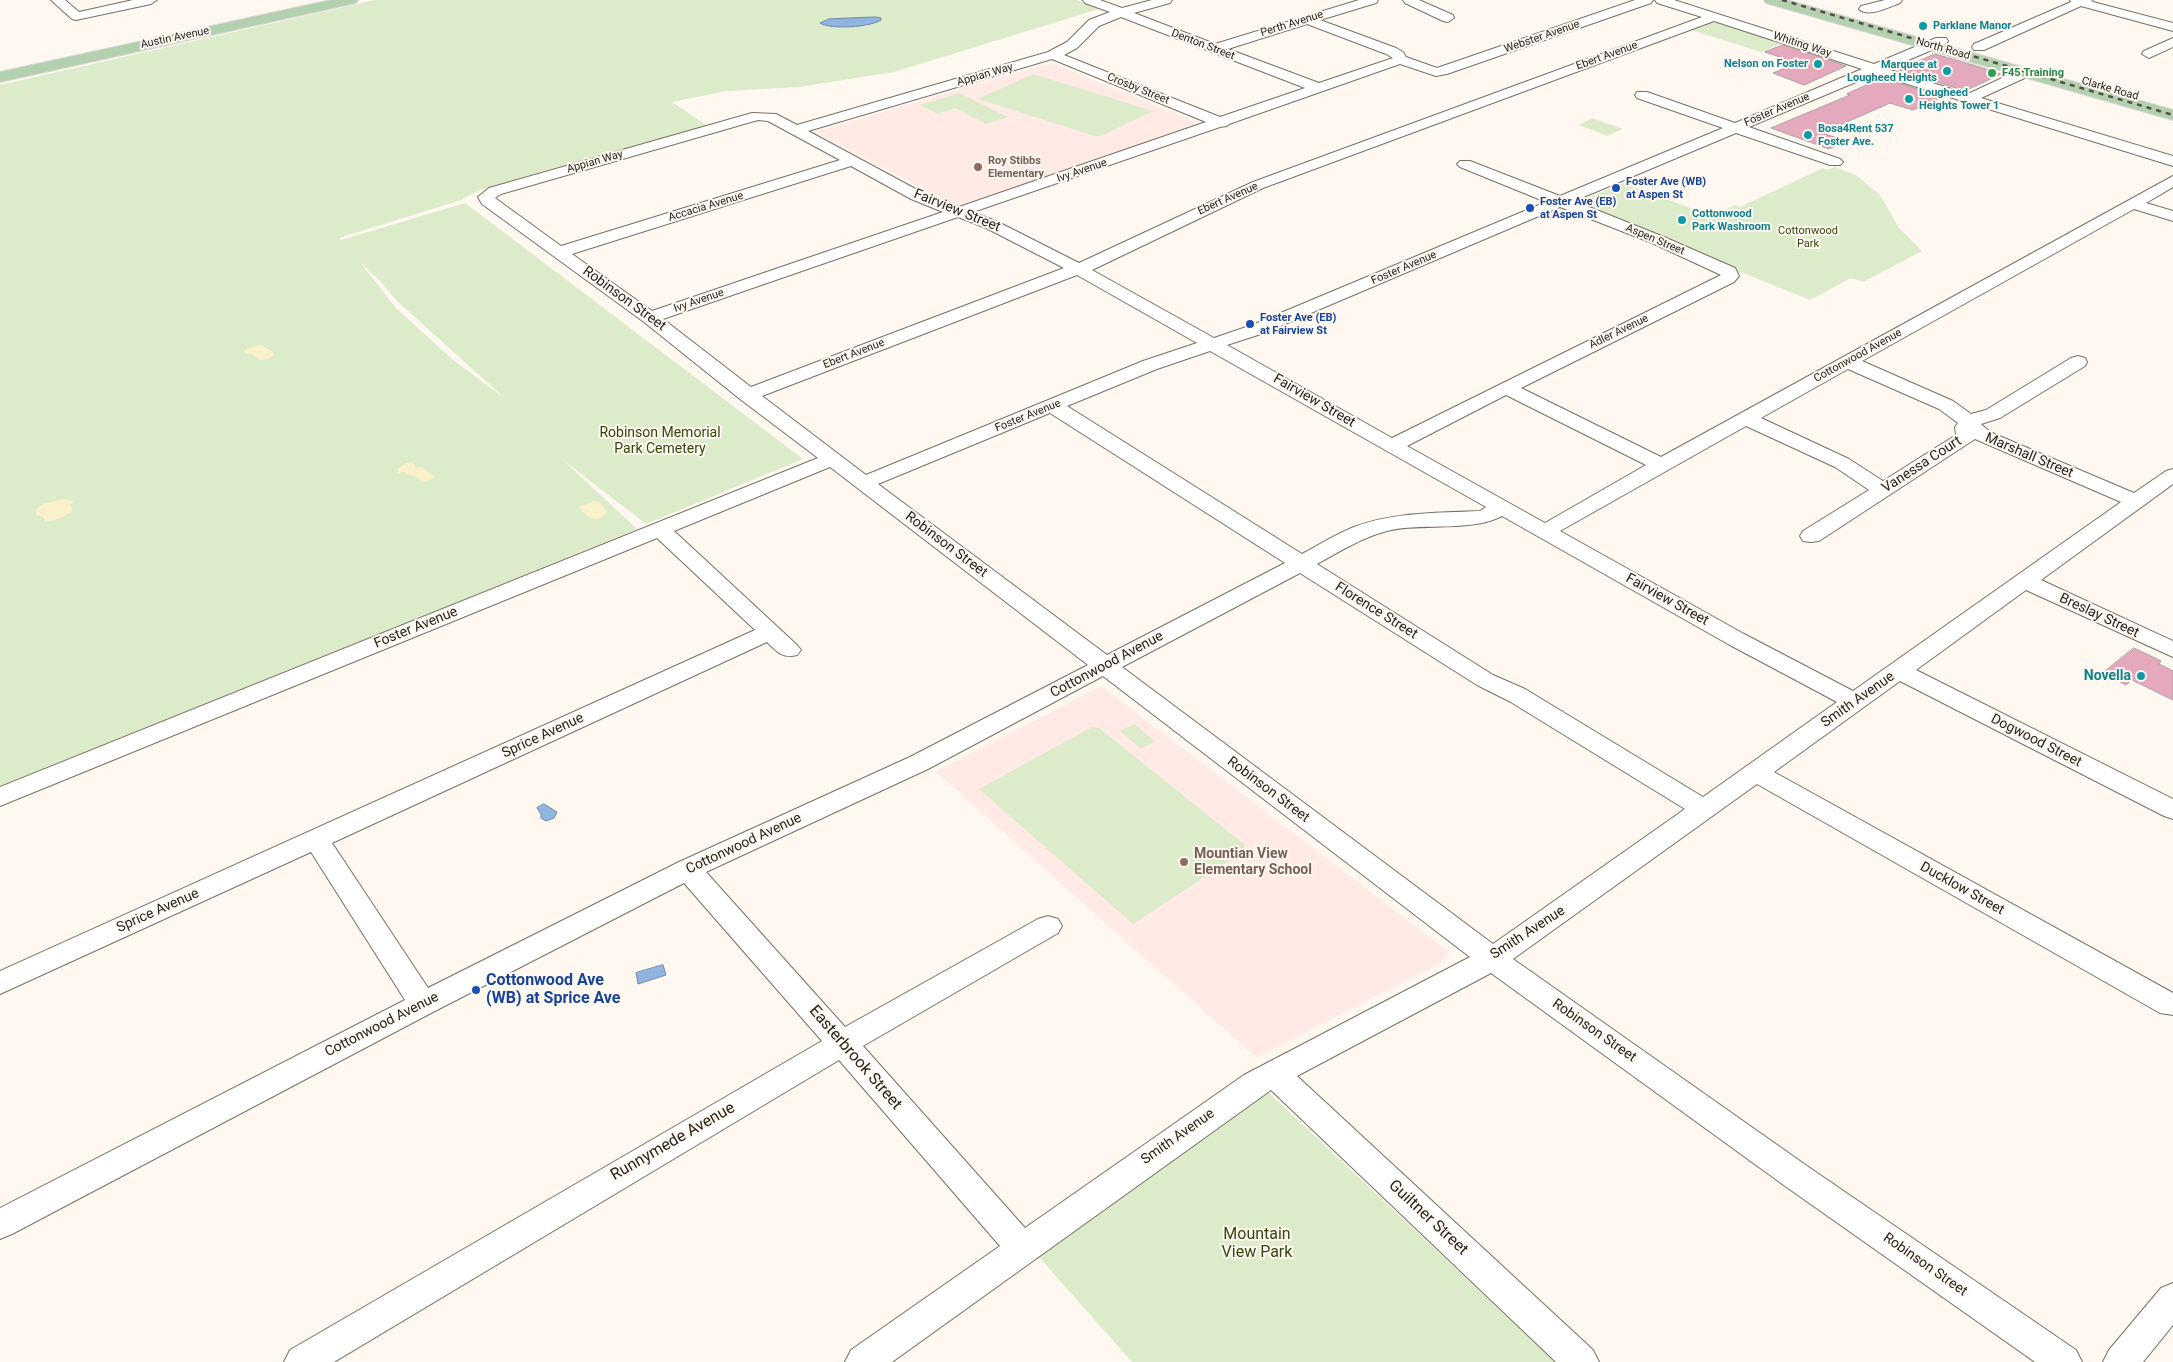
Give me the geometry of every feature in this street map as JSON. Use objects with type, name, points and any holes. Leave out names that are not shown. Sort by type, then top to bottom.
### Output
[{"type":"main road","name":"Austin Avenue","points":[[0,77],[351,0]]},
{"type":"main road","name":"North Road","points":[[1771,0],[1936,43],[2024,72],[2173,115]]},
{"type":"main road","name":"North Road","points":[[1797,0],[1903,30]]},
{"type":"main road","name":"Clarke Road","points":[[1903,30],[1936,43],[2173,107]]},
{"type":"street","points":[[57,0],[76,16],[151,0]]},
{"type":"street","name":"Denton Street","points":[[1089,0],[1318,88]]},
{"type":"street","name":"Appian Way","points":[[795,130],[1053,55],[1072,45],[1094,23],[1120,13],[1166,0]]},
{"type":"street","name":"Perth Avenue","points":[[1213,49],[1372,0]]},
{"type":"street","name":"Webster Avenue","points":[[1400,60],[1436,72],[1647,0]]},
{"type":"street","name":"Whiting Way","points":[[1661,0],[1968,99],[2173,161]]},
{"type":"street","points":[[1865,9],[1878,7],[1896,0]]},
{"type":"street","points":[[1415,1],[1436,14],[1448,18]]},
{"type":"street","points":[[1979,47],[2081,1],[2173,27]]},
{"type":"street","name":"Ebert Avenue","points":[[748,395],[1078,269],[1251,187],[1714,16]]},
{"type":"street","points":[[1308,20],[1391,51],[1398,55],[1400,60]]},
{"type":"street","points":[[2149,54],[2173,42]]},
{"type":"street","name":"Foster Avenue","points":[[863,483],[1150,365],[1258,329],[1936,43]]},
{"type":"street","name":"Crosby Street","points":[[1053,55],[1222,123]]},
{"type":"street","name":"Ivy Avenue","points":[[650,318],[1222,123],[1400,60]]},
{"type":"street","points":[[1968,99],[2024,72]]},
{"type":"street","points":[[1642,95],[1835,162]]},
{"type":"street","name":"Appian Way","points":[[487,199],[487,196],[494,191],[766,115]]},
{"type":"street","name":"Fairview Street","points":[[766,115],[924,199],[1014,235],[1078,269],[1736,639],[1855,702]]},
{"type":"street","name":"Accacia Avenue","points":[[560,252],[853,161]]},
{"type":"street","name":"Aspen Street","points":[[1465,164],[1658,240],[1727,270],[1730,274]]},
{"type":"street","name":"Cottonwood Avenue","points":[[1544,532],[2173,181]]},
{"type":"street","name":"Robinson Street","points":[[487,199],[650,318],[863,483],[1491,958],[1796,1176],[2064,1362]]},
{"type":"street","points":[[2134,204],[2173,216]]},
{"type":"street","name":"Adler Avenue","points":[[1391,446],[1728,278],[1730,274]]},
{"type":"street","name":"Marshall Street","points":[[1848,362],[1946,405],[1983,436],[2136,501]]},
{"type":"street","name":"Vanessa Court","points":[[1811,536],[1966,437],[1965,427],[1969,423],[1993,414],[2078,362]]},
{"type":"street","points":[[1506,388],[1661,465]]},
{"type":"street","name":"Florence Street","points":[[1053,406],[1485,680],[1517,695],[1704,809]]},
{"type":"street","points":[[1746,418],[1842,463],[1883,490]]},
{"type":"street","name":"Foster Avenue","points":[[0,797],[832,459]]},
{"type":"street","name":"Smith Avenue","points":[[863,1362],[1255,1084],[1491,958],[1604,882],[1755,772],[1899,672],[2173,475]]},
{"type":"street","name":"Cottonwood Avenue","points":[[0,1224],[423,1004],[688,869],[919,763],[1361,532],[1389,524],[1418,520],[1484,517],[1501,508]]},
{"type":"street","points":[[660,529],[789,650]]},
{"type":"street","name":"Breslay Street","points":[[2025,581],[2173,650]]},
{"type":"street","name":"Sprice Avenue","points":[[0,983],[770,632]]},
{"type":"street","name":"Dogwood Street","points":[[1899,672],[2173,810]]},
{"type":"street","name":"Ducklow Street","points":[[1755,772],[2170,1005]]},
{"type":"street","points":[[316,839],[423,1004]]},
{"type":"street","name":"Easterbrook Street","points":[[688,869],[1022,1248]]},
{"type":"street","name":"Runnymede Avenue","points":[[302,1362],[842,1043],[1048,926]]},
{"type":"street","name":"Guiltner Street","points":[[1274,1074],[1581,1362]]},
{"type":"street","points":[[2121,1362],[2173,1299]]},
{"type":"shaded area","name":"Roy Stibbs Elementary","points":[[1054,64],[1202,124],[963,205],[949,202],[815,132],[1043,65]]},
{"type":"shaded area","name":"Mountian View Elementary School","points":[[1101,686],[1449,952],[1443,962],[1256,1057],[936,772]]},
{"type":"green space","name":"Robinson Memorial Park Cemetery","points":[[375,0],[1077,0],[1099,9],[894,72],[799,87],[727,91],[672,102],[708,126],[566,166],[560,166],[477,191],[461,200],[339,238],[341,240],[465,203],[803,459],[646,524],[563,460],[637,529],[0,788],[0,85]],"holes":[[[360,262],[383,284],[397,301],[507,400],[453,360],[395,307]]]},
{"type":"green space","points":[[1712,22],[1722,23],[1784,42],[1761,52],[1691,30]]},
{"type":"green space","points":[[1033,74],[1153,111],[1101,136],[1095,136],[978,99]]},
{"type":"green space","points":[[959,93],[1008,117],[986,124],[955,108],[938,114],[920,105]]},
{"type":"green space","points":[[1592,118],[1623,129],[1607,136],[1579,125]]},
{"type":"green space","name":"Cottonwood Park","points":[[1835,167],[1856,175],[1880,195],[1899,228],[1922,251],[1863,282],[1851,278],[1810,300],[1737,272],[1578,202],[1580,199],[1588,198],[1623,183],[1712,216],[1735,205],[1740,207],[1823,168],[1827,170]]},
{"type":"green space","points":[[1134,724],[1155,741],[1141,749],[1120,731]]},
{"type":"green space","points":[[1092,727],[1099,728],[1245,845],[1244,851],[1133,924],[979,789]]},
{"type":"green space","name":"Mountain View Park","points":[[1268,1092],[1555,1362],[1132,1362],[1038,1256]]},
{"type":"sand","points":[[261,345],[273,352],[274,355],[269,359],[259,360],[254,355],[244,352],[247,348]]},
{"type":"sand","points":[[413,462],[416,468],[422,467],[435,477],[425,482],[404,472],[398,473],[398,469],[406,463]]},
{"type":"sand","points":[[63,499],[74,501],[70,505],[72,512],[58,519],[45,522],[43,517],[37,515],[35,510],[43,504]]},
{"type":"sand","points":[[594,501],[600,502],[607,512],[596,519],[585,514],[579,507]]},
{"type":"water","points":[[881,18],[881,20],[860,26],[841,27],[820,23],[829,19]]},
{"type":"water","points":[[544,804],[557,812],[554,818],[546,821],[541,818],[537,808]]},
{"type":"water","points":[[663,965],[666,975],[638,984],[636,973]]},
{"type":"building","name":"Nelson on Foster","points":[[1783,45],[1846,66],[1804,85],[1773,73],[1797,63],[1765,52]]},
{"type":"building","name":"Marquee at Lougheed Heights","points":[[1935,54],[2001,74],[1967,90],[1899,70]]},
{"type":"building","points":[[1882,78],[1943,97],[1913,110],[1890,103],[1822,133],[1846,141],[1829,149],[1771,128],[1850,95],[1847,94]]},
{"type":"building","name":"Novella","points":[[2134,648],[2161,661],[2159,664],[2173,671],[2173,700],[2132,680],[2126,685],[2103,673]]},
{"type":"railway","points":[[1782,0],[2173,115]]},
{"type":"place","name":"Parklane Manor","points":[[1923,26]]},
{"type":"place","name":"Nelson on Foster","points":[[1818,64]]},
{"type":"place","name":"Marquee at Lougheed Heights","points":[[1947,71]]},
{"type":"place","name":"F45 Training","points":[[1992,73]]},
{"type":"place","name":"Lougheed Heights Tower 1","points":[[1909,99]]},
{"type":"place","name":"Bosa4Rent 537 Foster Ave.","points":[[1808,135]]},
{"type":"place","name":"Roy Stibbs Elementary","points":[[978,167]]},
{"type":"place","name":"Foster Ave (WB) at Aspen St","points":[[1616,188]]},
{"type":"place","name":"Foster Ave (EB) at Aspen St","points":[[1530,208]]},
{"type":"place","name":"Cottonwood Park Washroom","points":[[1682,220]]},
{"type":"place","name":"Foster Ave (EB) at Fairview St","points":[[1250,324]]},
{"type":"place","name":"Novella","points":[[2141,676]]},
{"type":"place","name":"Mountian View Elementary School","points":[[1184,862]]},
{"type":"place","name":"Cottonwood Ave (WB) at Sprice Ave","points":[[476,990]]}]
